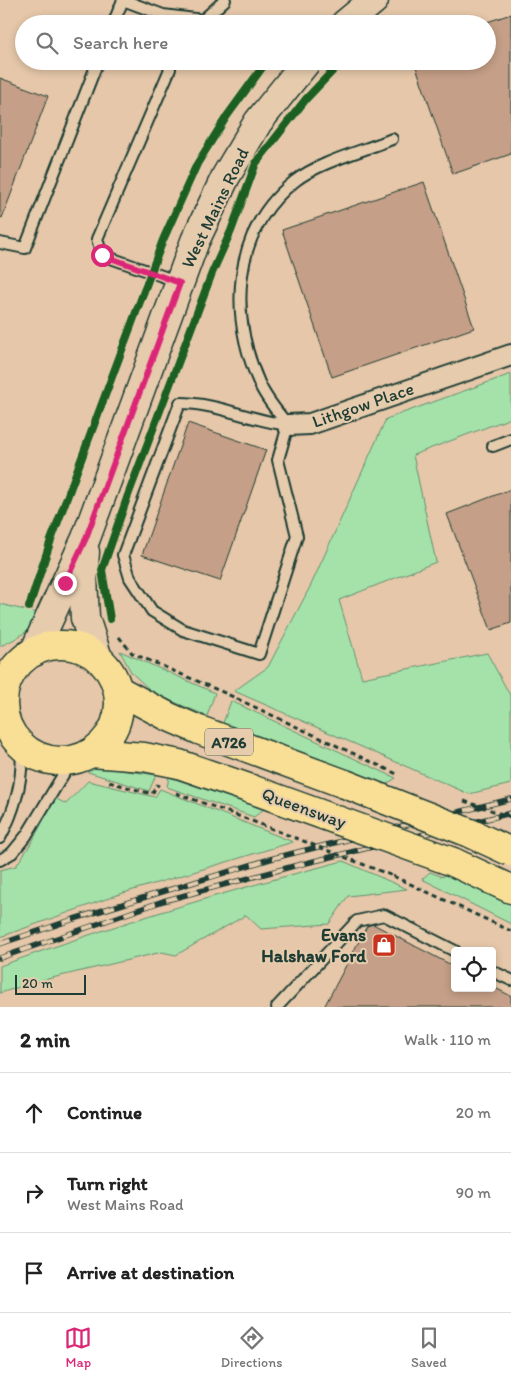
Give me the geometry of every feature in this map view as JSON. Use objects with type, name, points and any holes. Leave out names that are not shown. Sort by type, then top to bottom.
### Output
[{"type":"highway","points":[[10,731],[4,710],[4,694],[17,659],[50,647],[67,646],[83,650],[98,658],[114,678],[119,700],[116,720],[107,739],[82,756]]},
{"type":"highway","name":"Queensway","points":[[118,690],[191,727],[345,784],[470,833],[511,852]]},
{"type":"highway","name":"A726","points":[[10,731],[40,757],[61,761],[82,756]]},
{"type":"highway","name":"Queensway","points":[[82,756],[144,757],[180,764],[453,862],[511,889]]},
{"type":"main road","points":[[356,15],[374,0]]},
{"type":"main road","name":"West Mains Road","points":[[17,659],[86,538],[195,242],[226,176],[258,122],[300,70]]},
{"type":"main road","name":"West Mains Road","points":[[86,538],[83,578],[85,618],[98,658]]},
{"type":"street","name":"Lithgow Place","points":[[288,425],[310,424],[511,355]]},
{"type":"lane","points":[[117,15],[123,0],[163,15]]},
{"type":"lane","points":[[208,15],[225,0]]},
{"type":"lane","points":[[0,243],[25,248],[94,70]]},
{"type":"lane","points":[[170,70],[96,239],[102,255],[180,283]]},
{"type":"lane","name":"Lithgow Place","points":[[288,425],[270,402],[261,386],[244,338],[240,310],[242,276],[246,252],[256,225],[272,202],[296,181],[317,168],[392,140]]},
{"type":"lane","points":[[180,403],[197,403],[270,423],[288,425],[278,460],[297,536],[259,654],[183,630],[152,611],[130,578],[123,555],[180,403]]},
{"type":"lane","points":[[493,446],[511,439]]},
{"type":"lane","points":[[0,838],[18,796],[23,763],[10,731]]},
{"type":"lane","points":[[0,860],[12,853],[26,836],[82,756]]},
{"type":"lane","points":[[278,1007],[357,920],[384,915],[451,949]]},
{"type":"lane","points":[[496,973],[511,980]]},
{"type":"path","points":[[118,636],[132,652],[227,694],[401,777]]},
{"type":"path","points":[[157,785],[166,789]]},
{"type":"path","points":[[174,792],[393,876],[511,931]]},
{"type":"green space","points":[[511,374],[511,418],[413,455],[436,562],[339,600],[362,678],[487,653],[511,697],[511,784],[469,794],[234,691],[268,667],[311,585],[386,419]]},
{"type":"green space","points":[[0,604],[41,614],[33,625],[23,633],[0,646]]},
{"type":"green space","points":[[120,651],[215,693],[207,716],[153,693],[131,672]]},
{"type":"green space","points":[[231,701],[396,778],[385,785],[361,776],[359,777],[223,723]]},
{"type":"green space","points":[[98,767],[156,775],[149,791],[85,771]]},
{"type":"green space","points":[[169,777],[264,809],[254,817],[167,787]]},
{"type":"green space","points":[[88,781],[155,797],[160,789],[293,842],[120,894],[0,937],[0,870],[16,866],[32,842],[55,798],[66,804]]},
{"type":"green space","points":[[343,861],[407,889],[348,896],[329,924],[261,929],[246,915],[176,955],[162,952],[39,981],[0,993],[0,966],[170,909]]},
{"type":"green space","points":[[430,872],[443,877],[445,874],[511,903],[511,924],[422,879]]},
{"type":"building","points":[[511,14],[511,154],[453,174],[417,70],[496,70],[496,19]]},
{"type":"building","points":[[0,78],[48,96],[2,218],[0,217]]},
{"type":"building","points":[[424,182],[474,328],[332,377],[282,230]]},
{"type":"building","points":[[188,423],[266,450],[220,581],[142,555]]},
{"type":"building","points":[[511,489],[511,623],[491,630],[447,514]]},
{"type":"building","name":"Evans Halshaw Ford","points":[[373,924],[451,965],[451,992],[496,992],[496,988],[511,996],[511,1007],[324,1007],[367,926]]},
{"type":"railway","points":[[0,944],[74,919],[270,859],[511,799]]},
{"type":"railway","points":[[0,958],[163,901],[294,866],[511,813]]},
{"type":"cycle path","points":[[29,607],[50,543],[163,240],[197,164],[227,116],[260,70]]},
{"type":"cycle path","points":[[110,619],[102,570],[127,498],[212,273],[231,231],[256,163],[306,99],[333,70]]},
{"type":"place","name":"Evans Halshaw Ford","points":[[384,945]]},
{"type":"route","points":[[65,583],[86,538],[180,283],[102,255]]}]
